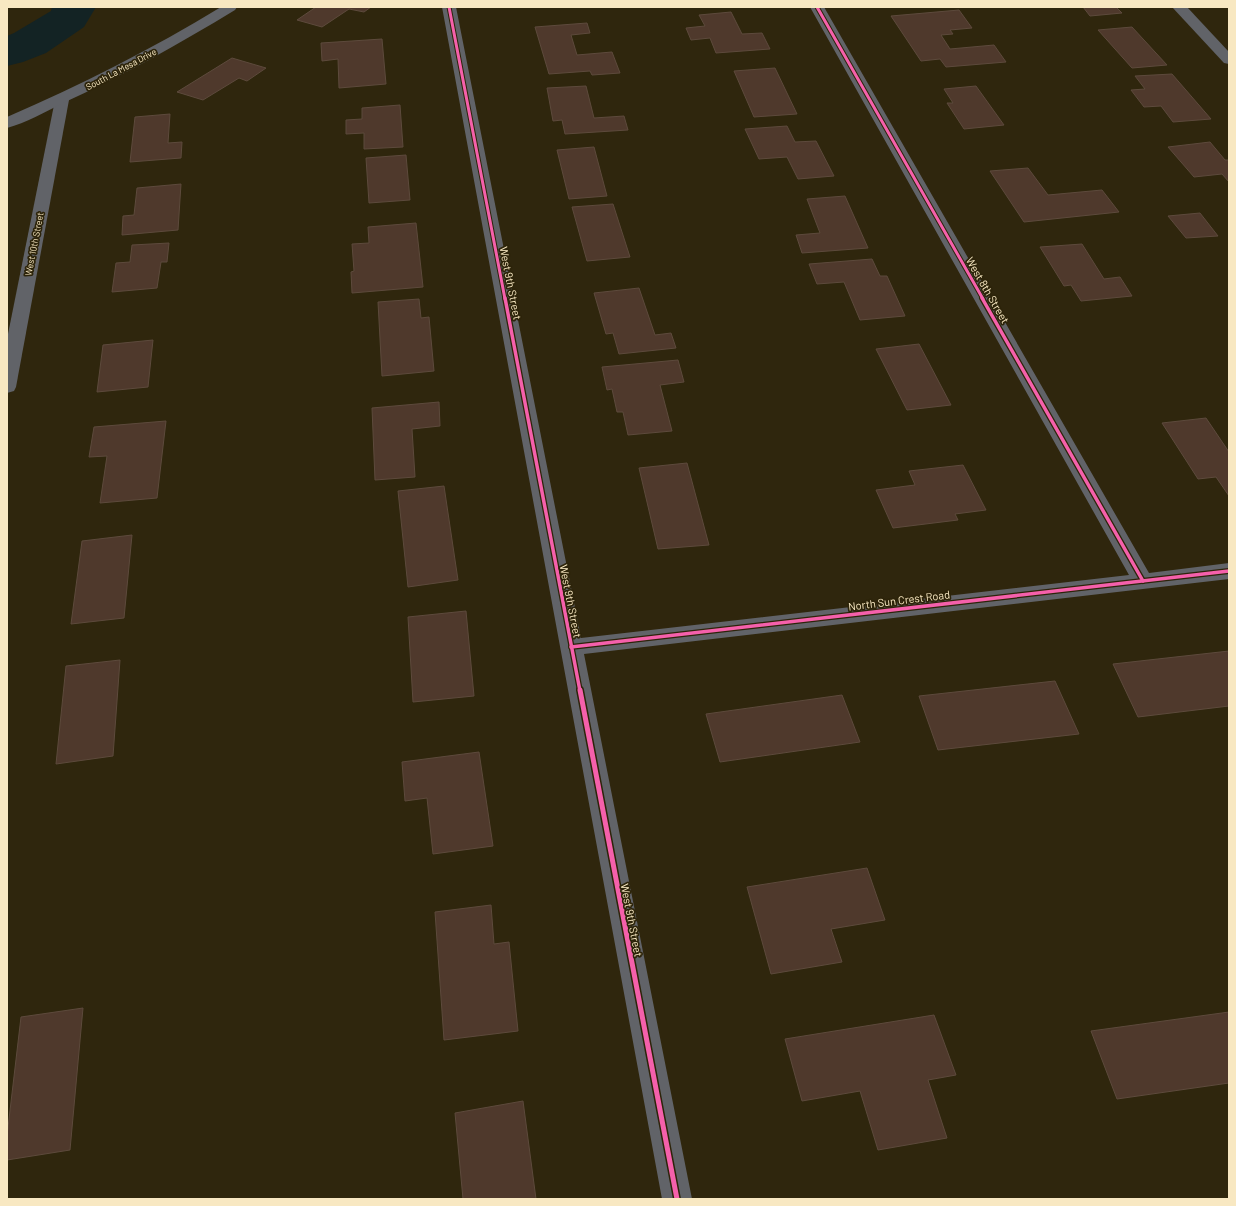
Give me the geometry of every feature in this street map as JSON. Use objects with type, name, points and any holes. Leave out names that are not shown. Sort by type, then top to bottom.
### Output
[{"type":"street","name":"South La Mesa Drive","points":[[7,123],[62,100],[149,54],[230,7]]},
{"type":"street","name":"West 9th Street","points":[[449,7],[677,1199]]},
{"type":"street","name":"West 8th Street","points":[[817,7],[1143,581]]},
{"type":"street","points":[[1179,7],[1229,60]]},
{"type":"street","name":"West 10th Street","points":[[7,387],[62,100]]},
{"type":"street","name":"North Sun Crest Road","points":[[571,648],[1229,571]]},
{"type":"building","points":[[316,7],[371,7],[364,12],[349,9],[322,27],[297,20]]},
{"type":"building","points":[[1083,7],[1116,7],[1122,13],[1090,16]]},
{"type":"building","points":[[959,10],[972,28],[950,30],[953,34],[941,35],[950,49],[994,45],[1006,62],[946,67],[940,59],[921,61],[891,16]]},
{"type":"building","points":[[731,12],[742,34],[762,33],[770,49],[716,53],[710,38],[691,40],[686,28],[705,26],[699,15]]},
{"type":"building","points":[[587,23],[590,33],[571,35],[577,55],[612,52],[620,73],[592,75],[590,71],[549,74],[535,27]]},
{"type":"building","points":[[1132,27],[1167,65],[1132,68],[1098,30]]},
{"type":"building","points":[[382,39],[386,84],[339,88],[338,59],[322,61],[321,43]]},
{"type":"building","points":[[232,58],[266,68],[247,81],[239,78],[203,100],[177,92]]},
{"type":"building","points":[[775,68],[797,114],[754,117],[734,71]]},
{"type":"building","points":[[1172,74],[1211,119],[1173,122],[1161,106],[1144,107],[1131,90],[1145,89],[1135,76]]},
{"type":"building","points":[[586,86],[594,118],[624,116],[628,130],[565,134],[562,120],[553,121],[547,88]]},
{"type":"building","points":[[976,86],[1004,125],[964,129],[947,103],[953,103],[944,89]]},
{"type":"building","points":[[400,105],[403,147],[364,149],[364,133],[346,134],[346,120],[362,119],[362,108]]},
{"type":"building","points":[[170,114],[168,143],[182,142],[181,158],[130,162],[135,117]]},
{"type":"building","points":[[787,126],[795,142],[816,141],[834,176],[798,179],[787,157],[759,159],[745,129]]},
{"type":"building","points":[[1210,142],[1225,160],[1229,160],[1229,182],[1222,174],[1194,177],[1168,147]]},
{"type":"building","points":[[594,147],[607,196],[569,199],[557,150]]},
{"type":"building","points":[[406,155],[410,200],[369,203],[366,158]]},
{"type":"building","points":[[1028,168],[1048,195],[1102,190],[1119,212],[1024,222],[990,171]]},
{"type":"building","points":[[181,184],[178,230],[122,235],[123,216],[134,215],[137,188]]},
{"type":"building","points":[[845,196],[868,248],[802,253],[796,235],[820,233],[807,199]]},
{"type":"building","points":[[613,204],[630,257],[587,261],[572,207]]},
{"type":"building","points":[[1200,213],[1218,236],[1186,238],[1168,216]]},
{"type":"building","points":[[416,223],[423,287],[352,293],[351,272],[354,271],[352,244],[369,243],[368,227]]},
{"type":"building","points":[[169,243],[167,262],[161,262],[157,288],[112,292],[116,263],[130,262],[132,245]]},
{"type":"building","points":[[1082,244],[1104,279],[1120,277],[1132,296],[1081,301],[1071,285],[1064,286],[1040,247]]},
{"type":"building","points":[[872,259],[880,276],[887,276],[905,316],[860,320],[844,282],[817,284],[809,264]]},
{"type":"building","points":[[639,288],[655,335],[671,333],[676,348],[619,354],[613,333],[606,334],[594,293]]},
{"type":"building","points":[[419,299],[421,318],[429,317],[434,371],[382,376],[378,302]]},
{"type":"building","points":[[153,340],[148,387],[97,392],[103,345]]},
{"type":"building","points":[[919,344],[951,405],[907,410],[876,349]]},
{"type":"building","points":[[678,360],[684,382],[660,385],[672,431],[628,435],[623,412],[617,412],[612,389],[607,390],[602,367]]},
{"type":"building","points":[[439,402],[440,426],[412,429],[415,477],[375,480],[372,408]]},
{"type":"building","points":[[1206,418],[1229,452],[1229,496],[1216,477],[1198,479],[1162,423]]},
{"type":"building","points":[[166,421],[157,498],[100,503],[107,456],[89,457],[94,427]]},
{"type":"building","points":[[687,463],[709,545],[658,549],[639,468]]},
{"type":"building","points":[[963,465],[986,510],[955,514],[958,520],[893,528],[876,490],[915,485],[909,471]]},
{"type":"building","points":[[444,486],[458,580],[408,587],[398,491]]},
{"type":"building","points":[[132,535],[124,618],[71,624],[82,541]]},
{"type":"building","points":[[466,611],[474,696],[413,702],[408,617]]},
{"type":"building","points":[[1229,651],[1229,706],[1138,717],[1113,664]]},
{"type":"building","points":[[120,660],[113,756],[56,764],[66,666]]},
{"type":"building","points":[[1055,681],[1079,734],[938,750],[919,696]]},
{"type":"building","points":[[842,695],[860,742],[720,762],[706,714]]},
{"type":"building","points":[[479,752],[493,846],[433,854],[427,798],[405,801],[402,762]]},
{"type":"building","points":[[867,868],[885,920],[831,929],[842,962],[771,974],[747,887]]},
{"type":"building","points":[[491,905],[494,944],[509,942],[518,1031],[444,1040],[435,912]]},
{"type":"building","points":[[83,1008],[70,1150],[7,1160],[7,1136],[21,1017]]},
{"type":"building","points":[[1229,1012],[1229,1083],[1117,1099],[1091,1031]]},
{"type":"building","points":[[934,1015],[956,1075],[928,1080],[947,1138],[878,1150],[860,1091],[802,1101],[785,1039]]},
{"type":"building","points":[[523,1101],[536,1199],[463,1199],[455,1113]]},
{"type":"waterway","points":[[7,52],[30,43],[69,18],[74,7]]},
{"type":"cycle path","points":[[449,7],[677,1199]]},
{"type":"cycle path","points":[[817,7],[1143,581]]},
{"type":"cycle path","points":[[571,647],[1229,571]]}]
